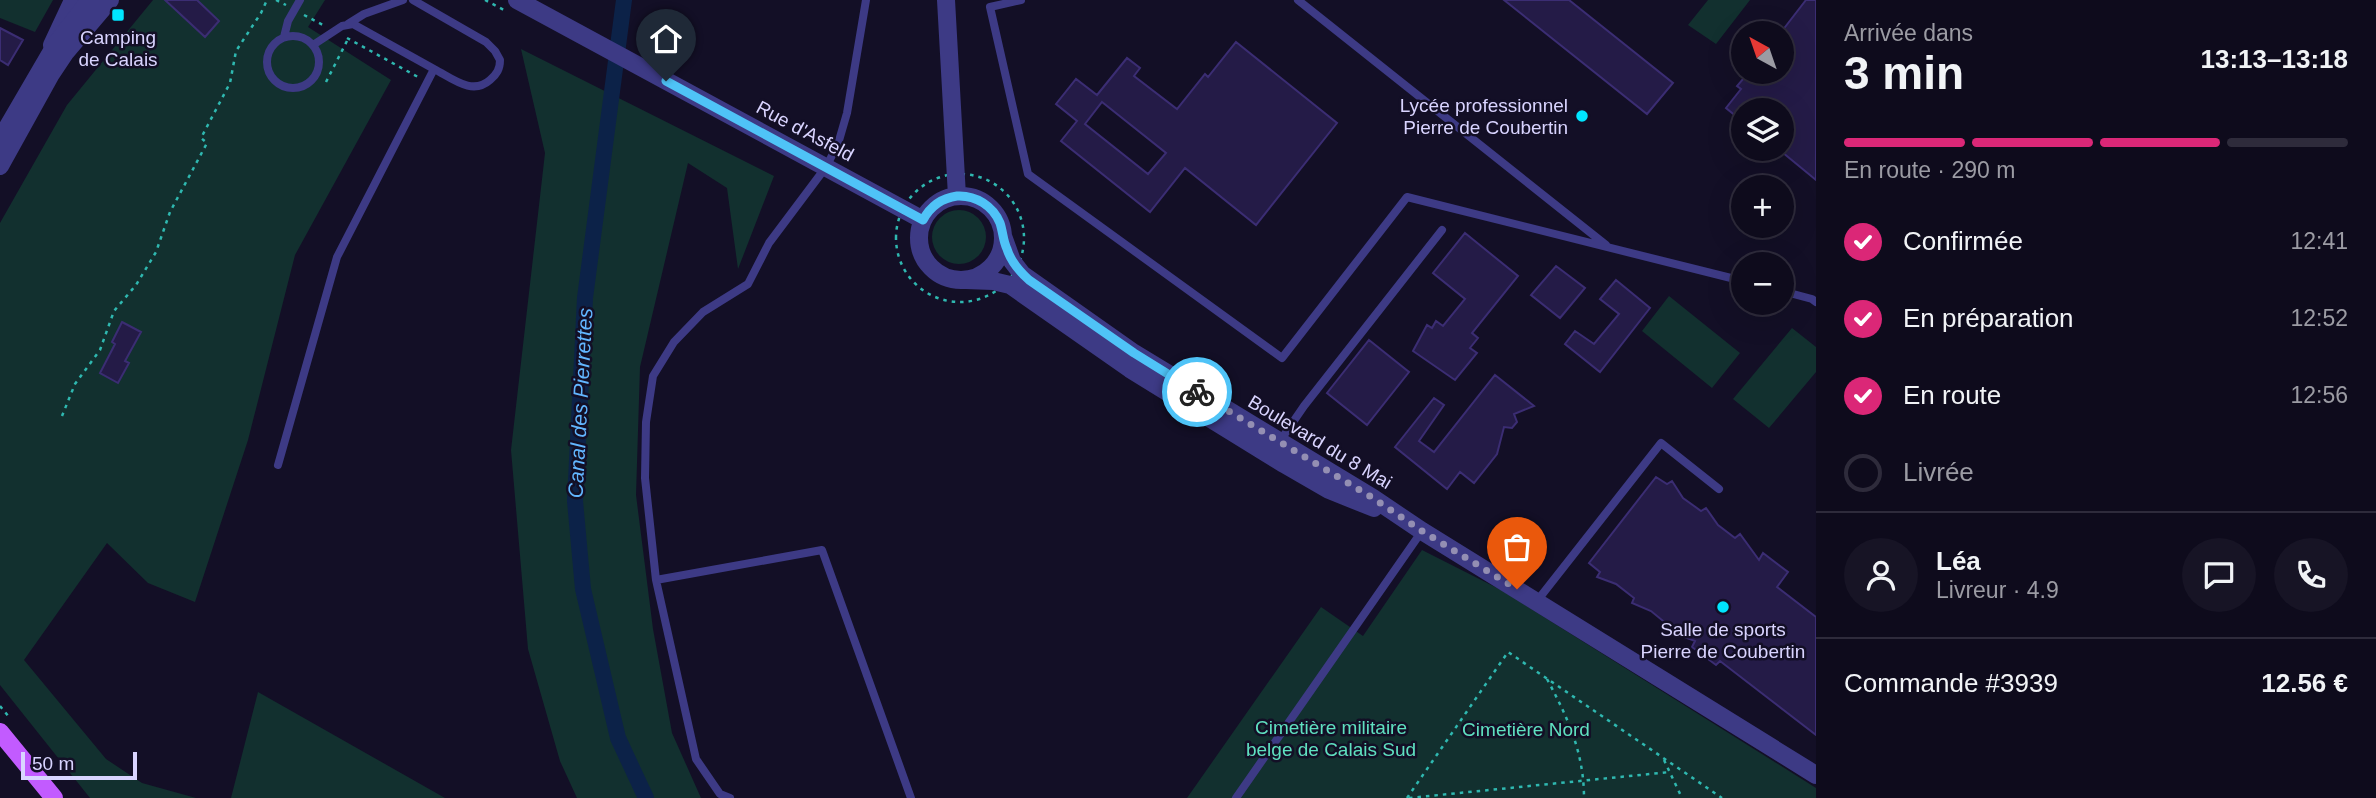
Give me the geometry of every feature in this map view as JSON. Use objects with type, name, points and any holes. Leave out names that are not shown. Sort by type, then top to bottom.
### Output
[{"type":"main road","points":[[0,732],[54,798]]},
{"type":"street","points":[[0,166],[6,130],[46,60],[72,0]]},
{"type":"street","points":[[46,60],[90,0]]},
{"type":"street","points":[[6,130],[110,0]]},
{"type":"street","name":"Rue d'Asfeld","points":[[517,0],[923,220]]},
{"type":"street","points":[[946,0],[957,196]]},
{"type":"street","points":[[957,196],[974,198],[988,206],[999,220],[1003,236],[1002,247],[995,263],[982,274],[966,280],[944,277],[926,263],[919,242],[923,220],[937,204],[957,196]]},
{"type":"street","name":"Boulevard du 8 Mai","points":[[1003,236],[1009,255],[1017,268],[1049,295],[1275,449],[1329,490],[1387,513],[1422,531],[1816,775]]},
{"type":"street","name":"Boulevard du 8 Mai","points":[[966,280],[985,280],[1018,290],[1130,369],[1275,449]]},
{"type":"street","name":"Boulevard du 8 Mai","points":[[1637,662],[1685,683],[1816,763]]},
{"type":"lane","points":[[284,37],[300,0]]},
{"type":"lane","points":[[313,46],[333,31],[365,14],[403,0]]},
{"type":"lane","points":[[348,24],[360,26],[465,85],[475,87],[486,83],[495,75],[500,60],[486,42],[413,0]]},
{"type":"lane","points":[[730,798],[720,794],[696,759],[656,580],[645,478],[646,422],[653,376],[674,342],[703,312],[748,284],[769,243],[826,167],[838,144],[847,113],[866,0]]},
{"type":"lane","points":[[1021,0],[990,7],[1028,174],[1282,358],[1407,197],[1731,278]]},
{"type":"lane","points":[[1298,0],[1608,247]]},
{"type":"lane","points":[[284,37],[300,37],[313,46],[319,60],[315,76],[303,86],[287,87],[273,80],[267,65],[269,50],[274,43],[284,37]]},
{"type":"lane","points":[[278,464],[333,268],[434,69]]},
{"type":"lane","points":[[1275,449],[1304,406],[1442,230]]},
{"type":"lane","points":[[1794,294],[1816,302]]},
{"type":"lane","points":[[1537,601],[1661,443],[1719,489]]},
{"type":"lane","points":[[1236,798],[1422,531]]},
{"type":"lane","points":[[656,580],[822,550],[911,798]]},
{"type":"path","points":[[62,416],[75,384],[100,349],[114,312],[136,285],[156,252],[170,212],[207,143],[201,138],[230,83],[236,51],[267,0]]},
{"type":"path","points":[[276,0],[427,82]]},
{"type":"path","points":[[326,82],[348,39]]},
{"type":"path","points":[[956,174],[984,178],[1002,189],[1016,205],[1025,232],[1017,268],[1005,284],[984,298],[957,303],[931,296],[919,288],[902,267],[896,227],[903,209],[917,190],[928,182],[956,174]]},
{"type":"path","points":[[1408,798],[1507,652],[1722,798]]},
{"type":"path","points":[[1546,678],[1572,728],[1580,754],[1584,798]]},
{"type":"path","points":[[1662,757],[1682,798]]},
{"type":"path","points":[[1408,798],[1670,772]]},
{"type":"green space","points":[[0,0],[53,0],[35,32],[0,18]]},
{"type":"green space","points":[[153,0],[325,0],[308,27],[391,80],[295,255],[248,440],[195,602],[148,583],[107,543],[24,660],[106,759],[142,783],[196,798],[90,798],[0,685],[0,223],[67,105]]},
{"type":"green space","points":[[1708,0],[1750,0],[1731,21],[1716,44],[1688,25]]},
{"type":"green space","points":[[521,49],[774,176],[738,269],[727,188],[688,163],[640,367],[636,495],[653,629],[672,733],[701,798],[577,798],[560,761],[528,649],[511,450],[545,153]]},
{"type":"green space","points":[[964,210],[974,214],[982,222],[986,237],[982,252],[974,260],[954,264],[944,260],[936,252],[932,232],[936,222],[944,214]]},
{"type":"green space","points":[[1669,296],[1740,353],[1712,388],[1642,331]]},
{"type":"green space","points":[[1792,328],[1816,347],[1816,372],[1769,428],[1733,399]]},
{"type":"green space","points":[[1422,550],[1501,590],[1816,788],[1816,798],[1187,798],[1321,607],[1363,636]]},
{"type":"green space","points":[[258,692],[445,798],[231,798]]},
{"type":"building","points":[[165,0],[197,0],[219,21],[205,37]]},
{"type":"building","points":[[1504,0],[1569,0],[1673,83],[1647,114]]},
{"type":"building","points":[[1806,0],[1816,0],[1816,180],[1793,161],[1794,98],[1734,98],[1741,89],[1737,86],[1739,84],[1794,84],[1794,21],[1790,21]]},
{"type":"building","points":[[0,28],[23,40],[8,65],[0,60]]},
{"type":"building","points":[[1236,42],[1337,123],[1256,225],[1185,168],[1150,212],[1061,141],[1077,121],[1056,104],[1076,79],[1097,95],[1127,58],[1140,68],[1134,76],[1177,109],[1205,74],[1208,77]],"holes":[[[1102,102],[1166,153],[1148,174],[1085,124]]]},
{"type":"building","points":[[1465,233],[1518,276],[1472,333],[1478,338],[1470,348],[1477,353],[1455,380],[1413,351],[1427,325],[1432,328],[1436,321],[1443,326],[1465,299],[1433,273]]},
{"type":"building","points":[[1556,266],[1585,288],[1560,318],[1531,295]]},
{"type":"building","points":[[1616,280],[1650,308],[1600,372],[1565,344],[1575,331],[1594,344],[1619,314],[1600,299]]},
{"type":"building","points":[[122,322],[141,332],[125,361],[129,363],[118,383],[100,373],[115,344],[112,342]]},
{"type":"building","points":[[1369,340],[1409,372],[1367,425],[1327,393]]},
{"type":"building","points":[[1495,375],[1534,406],[1514,414],[1517,422],[1512,428],[1504,427],[1497,454],[1474,483],[1460,472],[1447,489],[1395,447],[1434,398],[1444,405],[1419,441],[1434,452]]},
{"type":"building","name":"Salle de sports Pierre de Coubertin","points":[[1656,477],[1667,484],[1672,481],[1683,498],[1701,511],[1706,508],[1718,525],[1735,538],[1740,534],[1759,560],[1763,553],[1788,572],[1777,587],[1816,617],[1816,735],[1720,661],[1716,665],[1692,647],[1695,641],[1666,630],[1668,625],[1651,611],[1632,603],[1634,598],[1616,584],[1597,577],[1600,572],[1589,563]]},
{"type":"waterway","name":"Canal des Pierrettes","points":[[624,0],[585,298],[575,501],[583,589],[618,738],[646,798]]},
{"type":"way so far","points":[[1197,392],[1517,589]]},
{"type":"place","name":"Camping de Calais","points":[[118,15]]},
{"type":"place","name":"Lycée professionnel Pierre de Coubertin","points":[[1582,116]]},
{"type":"place","name":"Salle de sports Pierre de Coubertin","points":[[1723,607]]},
{"type":"route","points":[[666,81],[923,220],[933,207],[946,199],[962,196],[979,200],[996,215],[1009,255],[1029,280],[1134,353],[1197,392]]},
{"type":"park label","name":"Cimetière Nord","points":[[1526,729]]},
{"type":"park label","name":"Cimetière militaire belge de Calais Sud","points":[[1331,738]]}]
